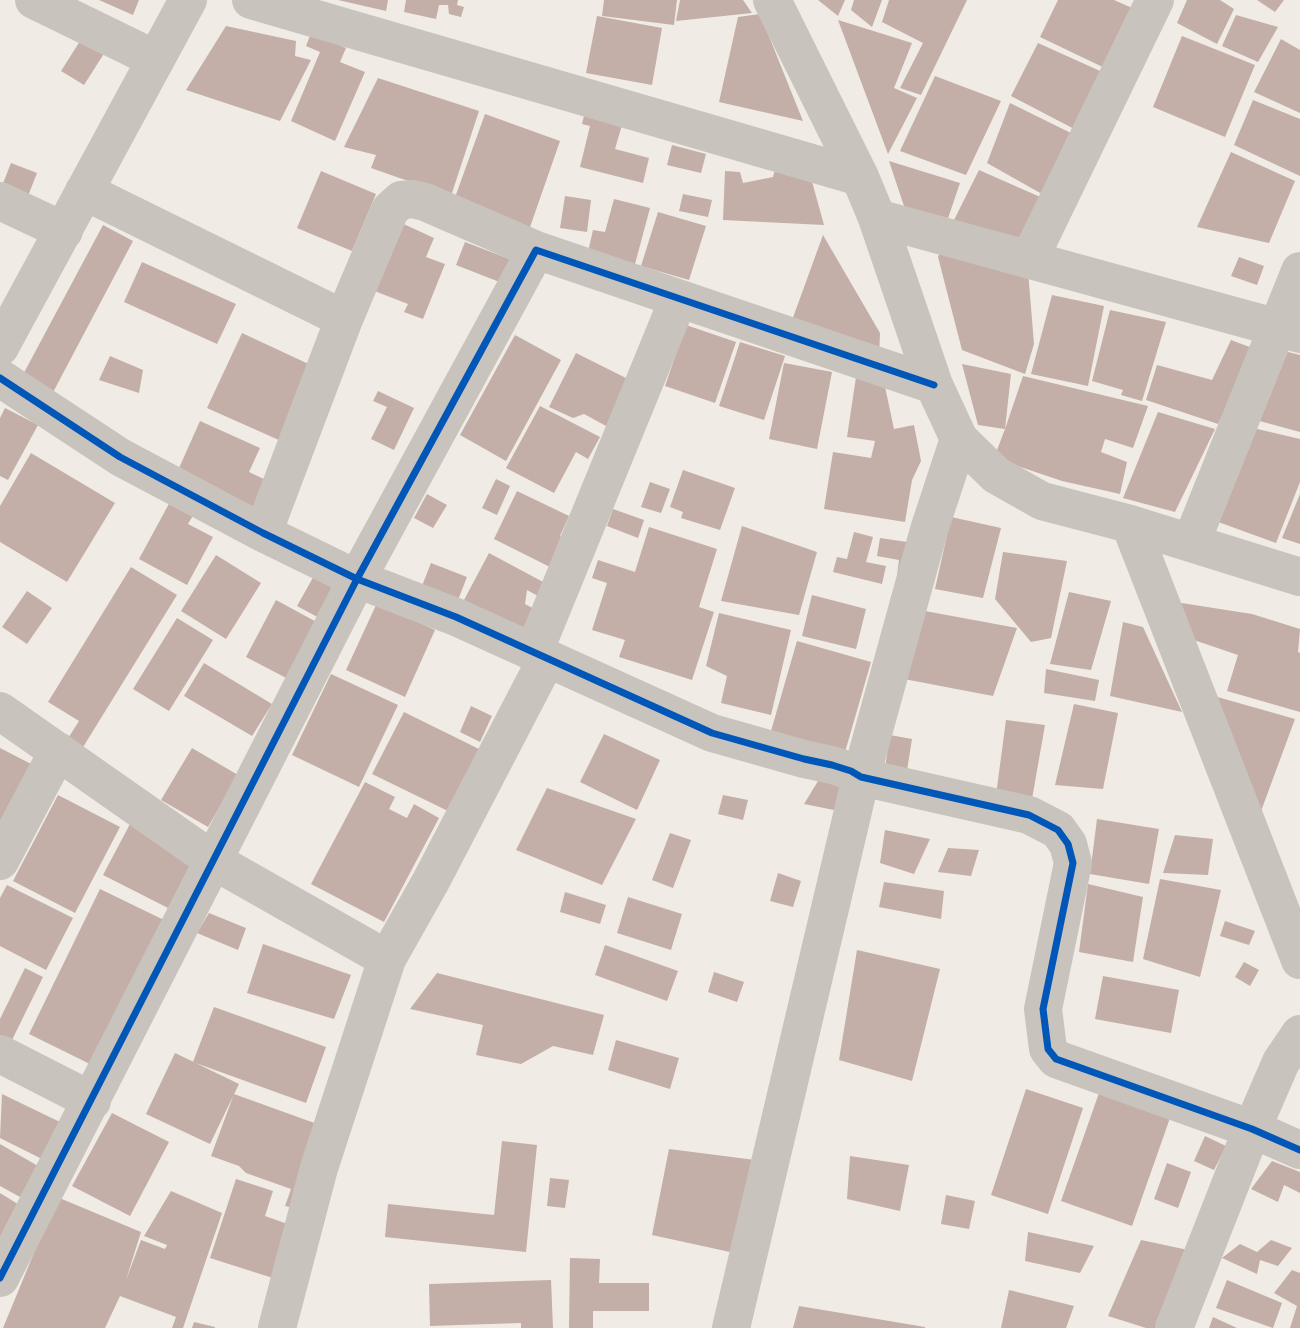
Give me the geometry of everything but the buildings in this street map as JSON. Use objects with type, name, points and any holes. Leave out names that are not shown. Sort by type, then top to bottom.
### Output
[{"type":"street","points":[[34,0],[155,59]]},
{"type":"street","points":[[0,347],[188,0]]},
{"type":"street","points":[[251,0],[860,177]]},
{"type":"street","points":[[772,0],[860,177],[877,218],[934,385],[959,439],[996,475],[1042,501],[1130,524],[1300,577]]},
{"type":"street","points":[[1029,260],[1155,0]]},
{"type":"street","points":[[84,191],[344,319]]},
{"type":"street","points":[[263,533],[344,319],[390,210],[401,200],[425,202],[536,250],[934,385]]},
{"type":"street","points":[[0,201],[64,231]]},
{"type":"street","points":[[877,218],[1288,331]]},
{"type":"street","points":[[0,1278],[357,579],[536,250]]},
{"type":"street","points":[[1191,543],[1288,331],[1300,271]]},
{"type":"street","points":[[277,1328],[319,1168],[387,959],[431,881],[541,655],[678,300]]},
{"type":"street","points":[[0,379],[120,457],[263,533],[357,579],[456,617],[712,733],[832,765],[861,777],[1029,815],[1058,830],[1068,844],[1073,863],[1043,1009],[1048,1049],[1056,1059],[1252,1129],[1300,1150]]},
{"type":"street","points":[[731,1328],[861,777],[929,530],[959,439]]},
{"type":"street","points":[[1130,524],[1300,960]]},
{"type":"street","points":[[0,711],[214,861],[387,959]]},
{"type":"street","points":[[0,861],[58,751]]},
{"type":"street","points":[[1174,1328],[1252,1129],[1281,1062],[1300,1034]]},
{"type":"street","points":[[0,1054],[92,1101]]},
{"type":"cycle path","points":[[0,1278],[357,579],[536,250],[934,385]]},
{"type":"cycle path","points":[[0,378],[120,457],[263,533],[357,579],[456,617],[712,733],[832,765],[861,777],[1029,815],[1058,830],[1068,844],[1073,863],[1043,1009],[1048,1049],[1056,1059],[1252,1129],[1300,1150]]}]
